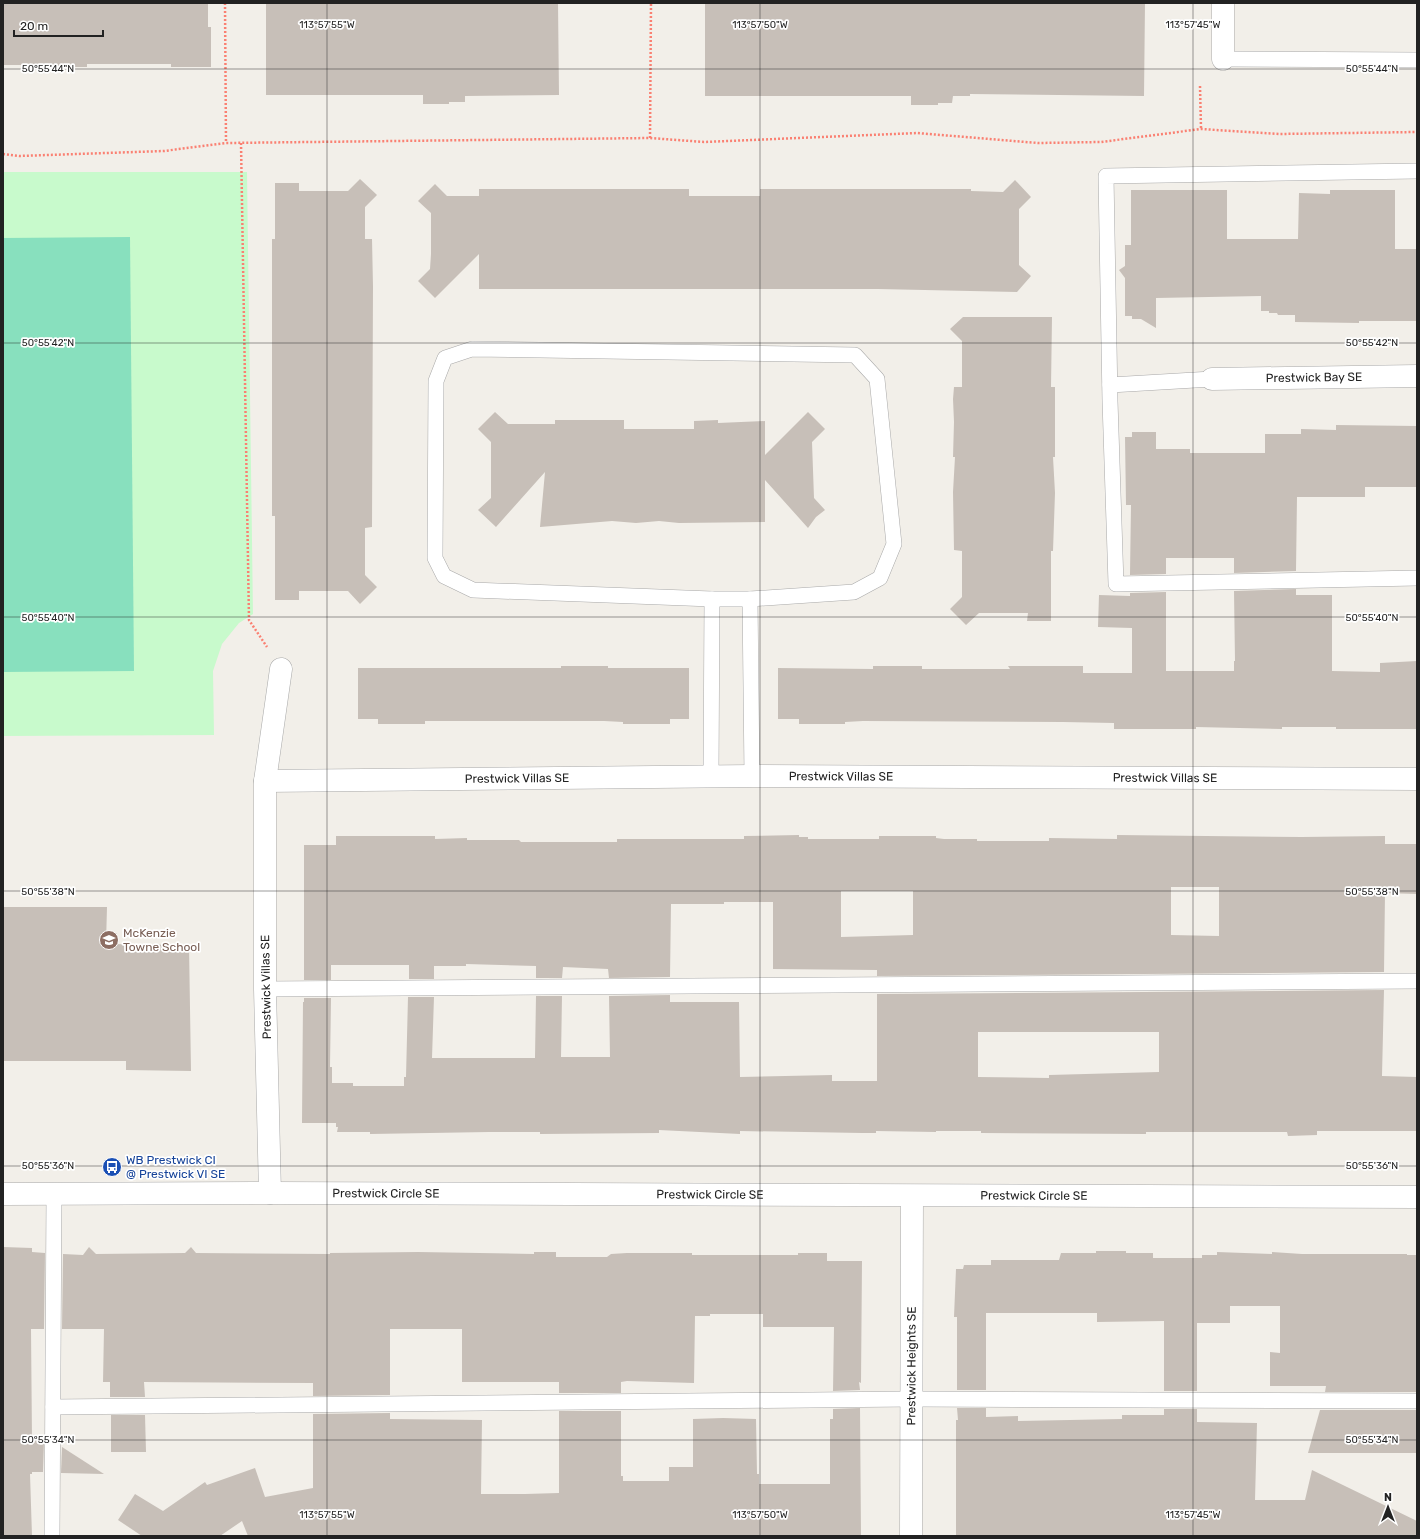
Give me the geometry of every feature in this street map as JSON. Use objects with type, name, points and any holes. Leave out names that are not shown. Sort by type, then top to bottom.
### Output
[{"type":"street","points":[[1223,3],[1223,59]]},
{"type":"street","name":"Prestwick Bay SE","points":[[1212,379],[1417,376]]},
{"type":"street","name":"Prestwick Villas SE","points":[[270,1193],[265,989],[265,781],[282,669]]},
{"type":"street","name":"Prestwick Villas SE","points":[[265,781],[752,776],[1417,779]]},
{"type":"street","name":"Prestwick Circle SE","points":[[3,1194],[270,1193],[1417,1197]]},
{"type":"street","name":"Prestwick Heights SE","points":[[912,1196],[912,1536]]},
{"type":"lane","points":[[1223,59],[1417,60]]},
{"type":"lane","points":[[1417,171],[1106,176],[1116,584],[1417,578]]},
{"type":"lane","points":[[472,349],[855,355],[877,379],[894,544],[880,578],[854,592],[750,599],[712,599],[473,590],[444,576],[435,558],[436,380],[445,358],[472,349]]},
{"type":"lane","points":[[1110,385],[1212,379]]},
{"type":"lane","points":[[711,777],[712,599]]},
{"type":"lane","points":[[750,599],[752,776]]},
{"type":"lane","points":[[265,989],[1417,981]]},
{"type":"lane","points":[[52,1536],[54,1194]]},
{"type":"lane","points":[[53,1407],[911,1399],[1417,1401]]},
{"type":"path","points":[[225,3],[226,143]]},
{"type":"path","points":[[650,138],[651,3]]},
{"type":"path","points":[[1200,86],[1201,129]]},
{"type":"path","points":[[3,154],[19,156],[164,150],[226,143],[650,138],[704,142],[917,133],[1038,143],[1101,142],[1201,129],[1279,134],[1417,132]]},
{"type":"path","points":[[241,143],[249,620],[282,669]]},
{"type":"green space","points":[[3,172],[247,172],[253,614],[239,623],[222,644],[213,671],[214,735],[3,736]]},
{"type":"green space","points":[[130,237],[134,671],[3,672],[3,238]]},
{"type":"building","points":[[3,3],[208,3],[208,27],[211,27],[211,67],[171,67],[171,64],[87,64],[87,67],[3,65]]},
{"type":"building","points":[[266,3],[558,3],[559,95],[465,96],[465,102],[449,102],[449,104],[423,104],[423,95],[266,95]]},
{"type":"building","points":[[705,3],[1145,3],[1144,96],[970,94],[970,96],[953,96],[952,103],[938,103],[938,105],[911,105],[911,96],[705,96]]},
{"type":"building","points":[[360,179],[377,195],[365,207],[365,239],[372,239],[373,286],[372,527],[365,528],[365,575],[377,587],[360,604],[348,591],[299,591],[299,600],[275,600],[275,516],[272,516],[272,239],[275,239],[275,183],[299,183],[299,191],[348,191]]},
{"type":"building","points":[[1015,180],[1031,197],[1019,209],[1019,265],[1031,276],[1017,292],[878,289],[479,289],[479,254],[435,298],[418,281],[430,269],[431,213],[418,201],[435,184],[447,196],[479,196],[479,189],[689,189],[689,196],[760,196],[760,189],[971,189],[971,191],[1003,192]]},
{"type":"building","points":[[1131,190],[1227,190],[1227,239],[1298,239],[1299,193],[1330,194],[1330,190],[1395,190],[1395,249],[1417,249],[1417,321],[1359,321],[1359,323],[1295,322],[1295,315],[1278,315],[1277,313],[1269,313],[1269,311],[1261,311],[1261,296],[1156,298],[1156,328],[1141,319],[1132,319],[1132,316],[1125,316],[1125,278],[1119,270],[1125,266],[1125,245],[1131,245]]},
{"type":"building","points":[[963,317],[1052,317],[1051,387],[1055,387],[1055,457],[1053,457],[1055,493],[1053,551],[1051,551],[1051,621],[1027,621],[1028,613],[979,613],[966,625],[950,609],[962,597],[962,551],[954,550],[953,492],[955,457],[953,457],[953,399],[954,387],[962,387],[962,341],[950,329]]},
{"type":"building","points":[[495,412],[508,424],[555,424],[555,420],[624,420],[624,429],[694,429],[694,421],[718,420],[718,423],[765,421],[765,455],[808,412],[825,429],[812,442],[814,498],[825,510],[816,517],[808,528],[765,480],[765,522],[679,523],[659,521],[636,523],[612,521],[540,527],[545,472],[496,527],[478,510],[491,498],[491,442],[478,429]]},
{"type":"building","points":[[1336,425],[1417,426],[1417,487],[1365,487],[1365,497],[1297,497],[1296,571],[1234,573],[1234,558],[1166,558],[1166,574],[1130,575],[1131,505],[1126,505],[1125,437],[1132,437],[1132,432],[1156,432],[1156,449],[1190,449],[1190,453],[1265,453],[1265,434],[1301,434],[1301,429],[1336,430]]},
{"type":"building","points":[[1296,589],[1296,595],[1332,595],[1332,671],[1380,672],[1380,663],[1417,661],[1417,729],[1336,729],[1336,727],[1282,727],[1282,729],[1196,727],[1196,729],[1114,729],[1114,723],[863,721],[845,722],[845,724],[799,724],[799,719],[778,719],[778,668],[873,669],[873,666],[922,666],[922,669],[1010,669],[1008,666],[1083,666],[1083,673],[1132,673],[1132,628],[1098,627],[1099,595],[1130,596],[1130,593],[1166,592],[1166,671],[1234,671],[1234,591]]},
{"type":"building","points":[[561,666],[608,666],[608,668],[689,668],[689,719],[670,719],[670,724],[623,724],[623,722],[604,721],[425,721],[425,724],[378,724],[378,719],[358,719],[358,668],[561,668]]},
{"type":"building","points":[[799,835],[799,837],[808,837],[808,839],[879,839],[879,836],[936,836],[936,838],[944,839],[977,839],[977,841],[1049,841],[1049,838],[1117,839],[1117,835],[1302,837],[1385,836],[1385,844],[1417,844],[1417,894],[1385,893],[1384,972],[877,976],[877,970],[773,969],[773,902],[724,902],[724,904],[671,904],[670,977],[609,978],[608,969],[563,967],[562,978],[536,978],[536,966],[466,964],[466,966],[434,966],[434,979],[409,979],[409,965],[331,965],[331,980],[304,980],[304,845],[336,845],[336,836],[435,836],[435,839],[467,838],[467,840],[519,840],[521,842],[617,842],[617,839],[744,839],[744,836]],"holes":[[[1171,887],[1219,887],[1219,936],[1171,935]],[[841,891],[913,891],[913,935],[841,937]]]},
{"type":"building","points":[[3,907],[107,907],[106,944],[189,945],[191,1071],[126,1070],[126,1061],[3,1061]]},
{"type":"building","points":[[1384,990],[1382,1076],[1417,1077],[1417,1131],[1317,1131],[1317,1135],[1288,1136],[1287,1132],[1146,1132],[1146,1134],[981,1133],[981,1131],[876,1131],[876,1133],[862,1133],[740,1131],[740,1134],[659,1130],[659,1133],[540,1134],[540,1132],[489,1132],[370,1134],[370,1132],[337,1132],[338,1127],[336,1127],[336,1123],[302,1123],[304,998],[331,998],[330,1067],[332,1067],[332,1083],[353,1083],[353,1086],[404,1086],[404,1077],[406,1077],[408,997],[434,997],[432,1058],[535,1058],[536,996],[562,996],[561,1057],[610,1057],[609,996],[670,995],[670,1002],[739,1002],[740,1077],[832,1075],[832,1081],[877,1081],[877,994]],"holes":[[[978,1032],[1159,1032],[1159,1072],[1049,1075],[1049,1078],[978,1077]]]},
{"type":"building","points":[[3,1247],[32,1248],[32,1252],[45,1253],[44,1329],[31,1329],[32,1441],[44,1441],[43,1472],[32,1472],[32,1474],[30,1474],[32,1536],[3,1536]]},
{"type":"building","points":[[89,1247],[96,1254],[185,1253],[191,1247],[196,1253],[330,1254],[418,1252],[534,1254],[534,1252],[556,1252],[556,1257],[607,1257],[611,1254],[627,1253],[692,1253],[692,1255],[798,1255],[798,1253],[827,1253],[827,1261],[862,1261],[860,1390],[833,1391],[834,1327],[763,1327],[763,1314],[710,1314],[710,1316],[695,1316],[694,1383],[627,1381],[621,1382],[621,1393],[559,1393],[559,1382],[462,1382],[462,1329],[390,1329],[390,1395],[313,1396],[313,1383],[144,1382],[145,1397],[110,1397],[110,1382],[103,1382],[104,1329],[62,1329],[63,1254],[83,1255]]},
{"type":"building","points":[[1096,1251],[1153,1253],[1153,1258],[1202,1258],[1202,1255],[1217,1255],[1217,1252],[1417,1255],[1417,1392],[1325,1392],[1326,1386],[1270,1386],[1270,1352],[1280,1353],[1280,1306],[1230,1306],[1230,1323],[1197,1323],[1197,1391],[1164,1391],[1164,1321],[1097,1322],[1097,1313],[986,1313],[986,1390],[957,1390],[957,1317],[954,1317],[956,1269],[963,1269],[964,1265],[991,1265],[991,1260],[1059,1260],[1061,1253],[1096,1253]]},
{"type":"building","points":[[860,1408],[861,1536],[248,1536],[242,1521],[220,1536],[142,1536],[118,1520],[135,1494],[163,1511],[205,1482],[207,1485],[255,1468],[265,1497],[313,1488],[313,1414],[390,1413],[390,1419],[482,1420],[481,1494],[525,1494],[559,1493],[559,1411],[621,1411],[621,1476],[623,1476],[623,1481],[669,1481],[669,1467],[693,1467],[693,1419],[723,1418],[756,1419],[757,1474],[759,1474],[759,1484],[830,1484],[830,1419],[833,1419],[833,1409]]},
{"type":"building","points":[[957,1408],[986,1408],[986,1417],[1018,1416],[1018,1421],[1122,1419],[1122,1415],[1164,1415],[1164,1409],[1197,1409],[1197,1422],[1257,1423],[1255,1500],[1305,1500],[1312,1470],[1417,1521],[1417,1536],[956,1536]]},
{"type":"building","points":[[1320,1410],[1417,1410],[1417,1453],[1308,1453]]},
{"type":"building","points":[[111,1415],[145,1415],[146,1452],[111,1452]]},
{"type":"building","points":[[62,1447],[104,1474],[61,1473]]},
{"type":"place","name":"McKenzie Towne School","points":[[109,940]]},
{"type":"place","name":"WB Prestwick CI @ Prestwick VI SE","points":[[112,1167]]}]
